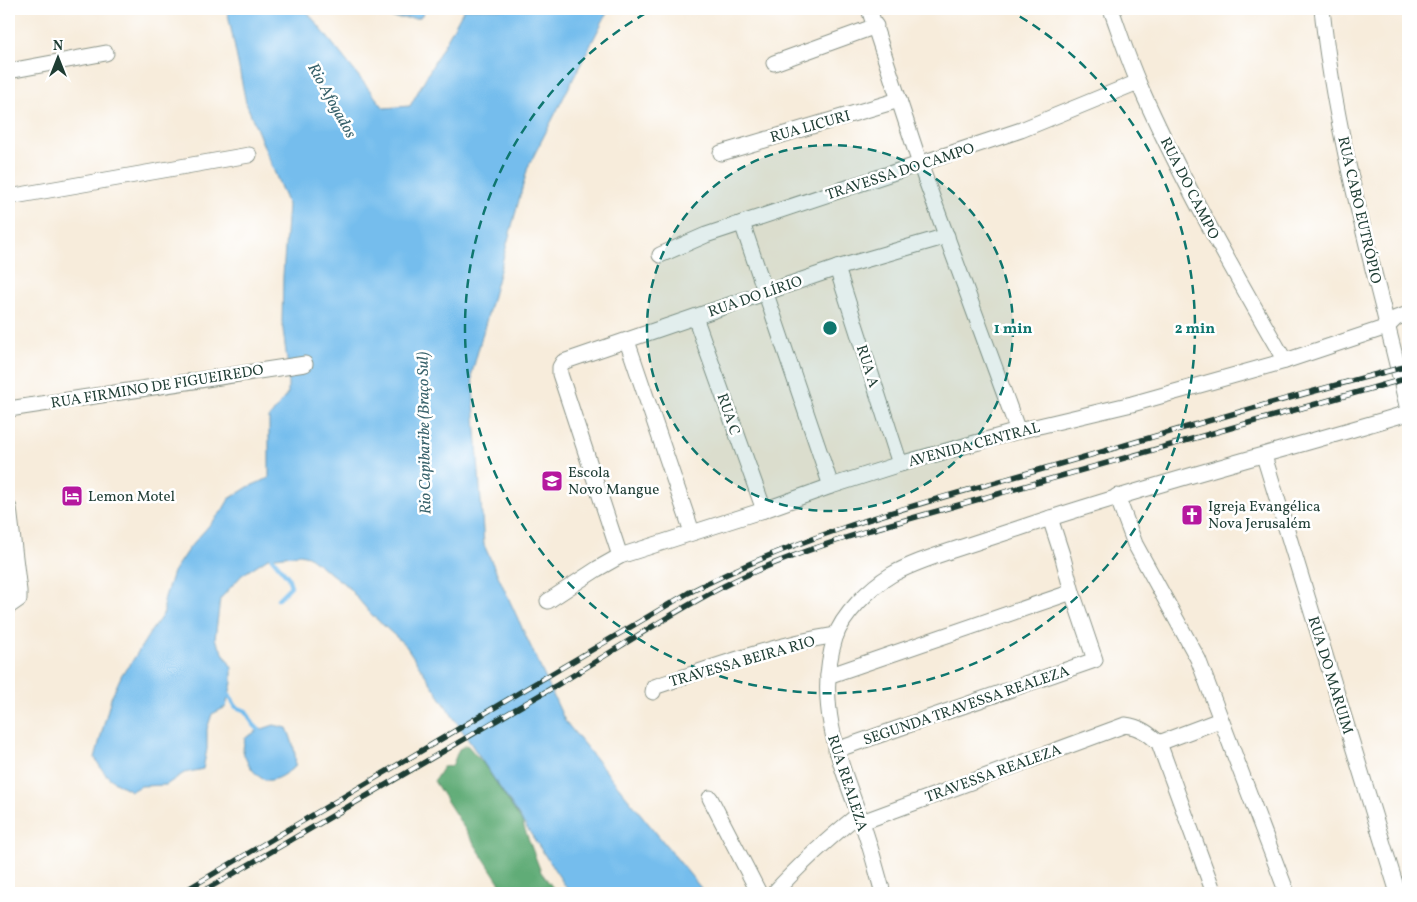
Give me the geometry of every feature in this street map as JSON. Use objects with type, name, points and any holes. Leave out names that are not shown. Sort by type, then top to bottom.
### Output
[{"type":"street","points":[[869,9],[920,164],[1018,431]]},
{"type":"street","name":"RUA DO CAMPO","points":[[1110,9],[1138,82],[1208,227],[1285,360]]},
{"type":"street","name":"RUA CABO EUTRÓPIO","points":[[1322,9],[1330,75],[1363,229],[1408,411]]},
{"type":"street","points":[[774,63],[876,26]]},
{"type":"street","points":[[9,71],[106,53]]},
{"type":"street","name":"TRAVESSA DO CAMPO","points":[[660,255],[742,223],[1021,130],[1138,82]]},
{"type":"street","name":"RUA LICURI","points":[[721,153],[899,100]]},
{"type":"street","points":[[9,197],[250,155]]},
{"type":"street","points":[[742,223],[764,293],[831,486]]},
{"type":"street","name":"RUA DO LÍRIO","points":[[620,556],[560,374],[560,367],[564,362],[837,268],[947,236]]},
{"type":"street","name":"RUA A","points":[[837,268],[900,464]]},
{"type":"street","name":"AVENIDA CENTRAL","points":[[548,601],[620,556],[900,464],[1018,431],[1132,404],[1285,360],[1387,327],[1396,318],[1408,314]]},
{"type":"street","name":"RUA C","points":[[695,317],[764,510]]},
{"type":"street","points":[[627,341],[692,532]]},
{"type":"street","name":"RUA FIRMINO DE FIGUEIREDO","points":[[9,409],[305,364]]},
{"type":"street","points":[[828,676],[1072,592],[1050,518],[1117,496],[1264,456],[1408,411]]},
{"type":"street","name":"RUA DO MARUIM","points":[[1264,456],[1398,893]]},
{"type":"street","points":[[1117,496],[1135,544],[1198,659],[1287,893]]},
{"type":"street","points":[[9,508],[19,591],[19,598],[9,606]]},
{"type":"street","name":"RUA REALEZA","points":[[883,893],[860,818],[836,750],[831,729],[828,676],[836,635],[854,608],[869,592],[892,575],[923,561],[1050,518]]},
{"type":"street","name":"SEGUNDA TRAVESSA REALEZA","points":[[836,750],[1095,660],[1072,592]]},
{"type":"street","name":"TRAVESSA BEIRA RIO","points":[[653,692],[654,687],[751,655],[806,640],[836,635]]},
{"type":"street","points":[[1214,893],[1160,743],[1220,720]]},
{"type":"street","name":"TRAVESSA REALEZA","points":[[860,818],[1125,725],[1136,726],[1144,730],[1160,743]]},
{"type":"street","points":[[710,798],[759,893]]},
{"type":"street","points":[[774,893],[792,872],[817,849],[860,818]]},
{"type":"green space","points":[[467,745],[483,763],[522,822],[541,872],[557,893],[506,893],[434,781],[443,767],[452,766],[459,749]]},
{"type":"water","points":[[227,9],[305,9],[384,108],[410,106],[464,9],[609,9],[528,167],[472,373],[484,545],[565,721],[705,893],[570,893],[406,646],[371,614],[347,586],[308,556],[300,554],[268,558],[242,575],[220,599],[215,639],[232,668],[232,683],[226,707],[212,714],[207,729],[207,749],[203,769],[184,773],[166,785],[141,786],[131,791],[110,778],[102,770],[95,758],[111,698],[122,674],[164,613],[164,600],[173,572],[189,548],[222,511],[229,499],[248,487],[269,478],[269,418],[288,393],[288,368],[282,322],[288,205],[246,103]]},
{"type":"water","points":[[379,9],[430,9],[419,18],[395,18],[383,16]]},
{"type":"water","points":[[274,725],[287,728],[294,747],[295,767],[277,778],[266,780],[258,776],[251,768],[243,748],[245,738],[259,730]]},
{"type":"waterway","points":[[272,554],[272,558],[288,577],[291,586],[278,599]]},
{"type":"waterway","points":[[226,690],[236,707],[246,711],[253,724],[259,730]]},
{"type":"railway","points":[[181,893],[688,593],[775,553],[819,536],[909,507],[1408,366]]},
{"type":"railway","points":[[200,893],[552,688],[677,612],[720,588],[775,563],[870,530],[1408,378]]},
{"type":"place","name":"Escola Novo Mangue","points":[[552,481]]},
{"type":"place","name":"Lemon Motel","points":[[72,496]]},
{"type":"place","name":"Igreja Evangélica Nova Jerusalém","points":[[1192,515]]},
{"type":"water label","name":"Rio Afogados","points":[[333,100]]},
{"type":"water label","name":"Rio Capibaribe (Braço Sul)","points":[[423,433]]}]
